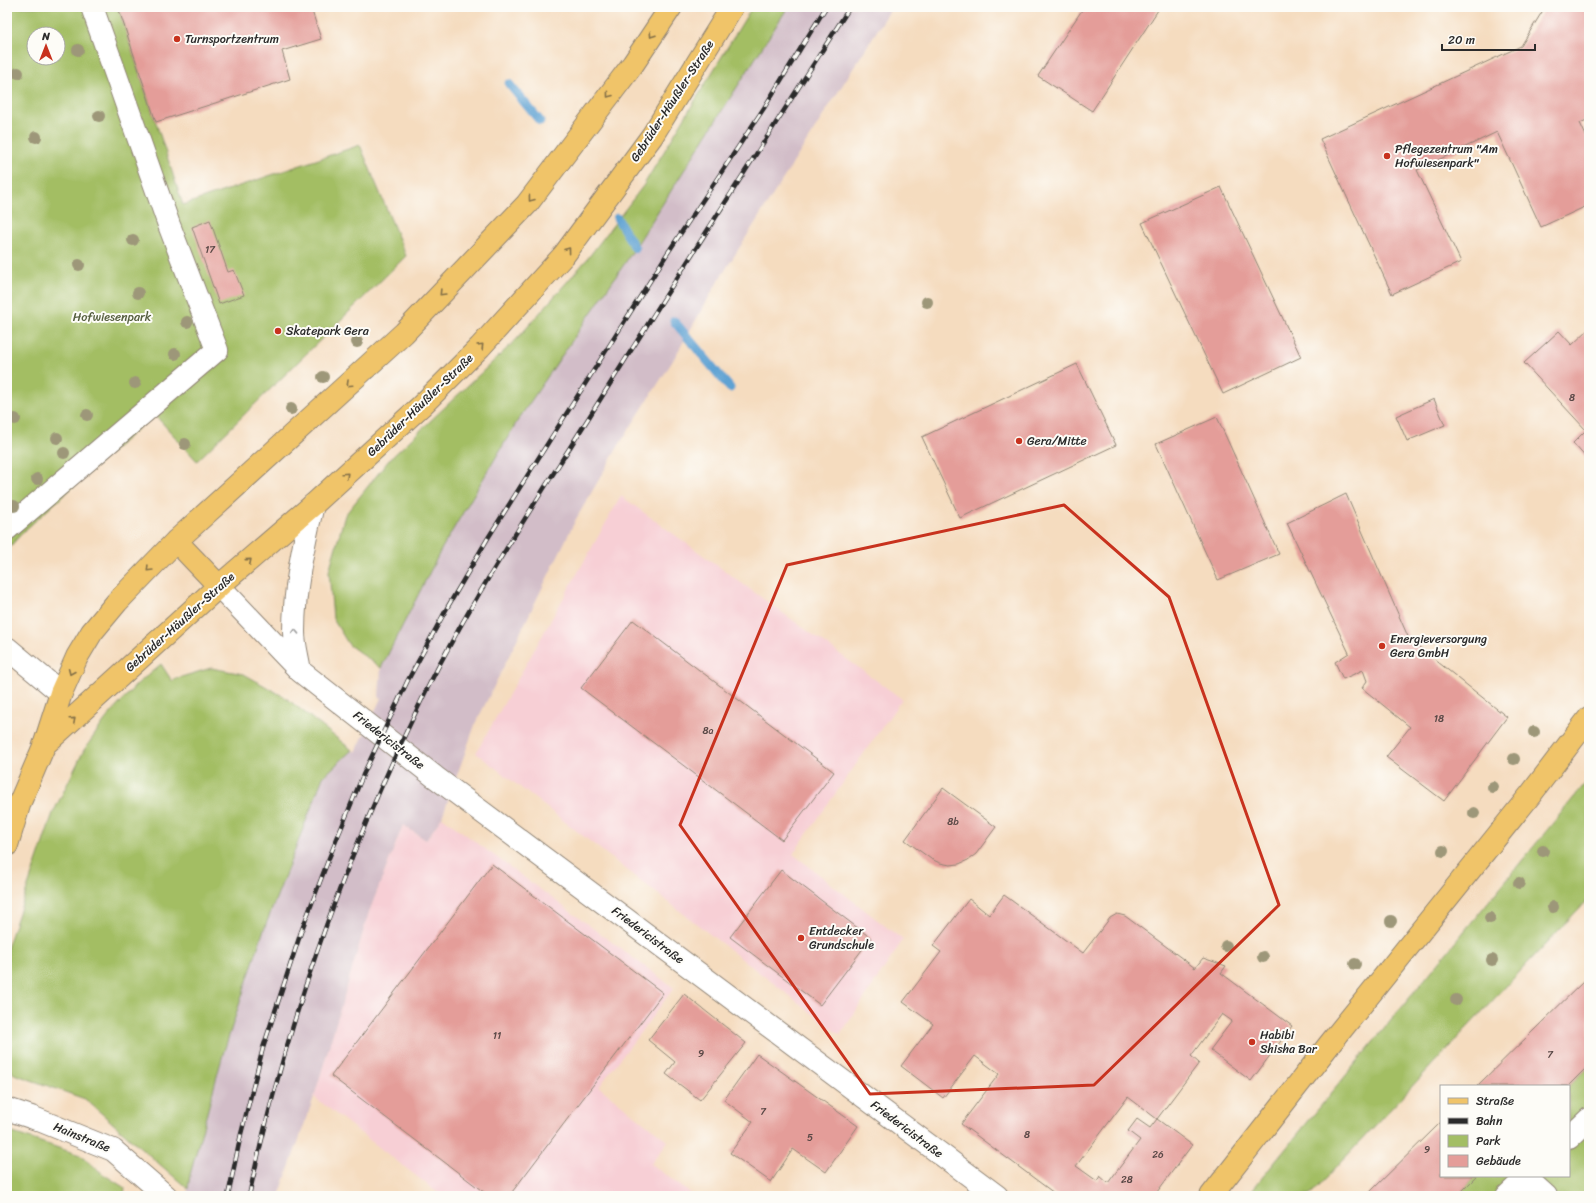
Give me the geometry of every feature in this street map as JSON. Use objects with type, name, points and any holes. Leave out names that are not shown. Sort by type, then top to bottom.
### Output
[{"type":"main road","name":"Gebrüder-Häußler-Straße","points":[[7,845],[20,802],[44,746],[61,693],[77,657],[92,632],[117,602],[176,541],[404,333],[527,204],[633,64],[671,7]]},
{"type":"main road","name":"Gebrüder-Häußler-Straße","points":[[44,746],[219,586],[313,505],[421,406],[475,352],[564,254],[652,136],[732,7]]},
{"type":"main road","points":[[176,541],[219,586]]},
{"type":"main road","points":[[1211,1196],[1329,1045],[1531,794],[1589,718]]},
{"type":"street","points":[[9,523],[217,350],[169,224],[92,7]]},
{"type":"street","points":[[300,671],[294,633],[298,584],[303,549],[313,505]]},
{"type":"street","name":"Friedericistraße","points":[[219,586],[300,671],[435,777],[997,1196]]},
{"type":"street","points":[[7,648],[61,693]]},
{"type":"street","name":"Hainstraße","points":[[7,1109],[34,1118],[113,1150],[166,1196]]},
{"type":"street","points":[[1570,1137],[1589,1119]]},
{"type":"street","points":[[1507,1196],[1527,1177],[1546,1196]]},
{"type":"highlighted area","points":[[1064,505],[1169,597],[1279,905],[1094,1085],[870,1094],[680,825],[787,565]]},
{"type":"shaded area","points":[[788,7],[892,7],[717,283],[672,362],[619,445],[576,519],[475,725],[442,817],[426,840],[403,825],[369,912],[314,1097],[279,1196],[187,1196],[190,1175],[223,1054],[263,932],[323,777],[352,750],[356,752],[381,698],[379,696],[381,668],[442,548],[518,420],[627,260]]},
{"type":"shaded area","points":[[621,496],[902,699],[793,854],[903,940],[840,1035],[476,753]]},
{"type":"shaded area","points":[[442,817],[674,988],[599,1087],[668,1141],[651,1164],[690,1193],[687,1196],[442,1196],[314,1097],[369,912],[403,825],[426,840]]},
{"type":"green space","name":"Hofwiesenpark","points":[[7,7],[118,7],[183,205],[360,145],[406,256],[197,461],[154,414],[24,531],[7,550]]},
{"type":"green space","points":[[752,7],[788,7],[627,260],[518,420],[442,548],[381,668],[349,645],[333,619],[329,571],[345,515],[389,460],[517,339],[588,258],[643,186]]},
{"type":"green space","points":[[161,664],[172,681],[211,668],[244,674],[286,698],[352,750],[323,777],[263,932],[223,1054],[190,1175],[188,1189],[85,1099],[14,1074],[7,1066],[7,948],[53,813],[84,750],[105,720],[136,685]]},
{"type":"green space","points":[[1589,779],[1589,898],[1309,1196],[1247,1196]]},
{"type":"green space","points":[[1589,1066],[1589,1196],[1457,1196],[1476,1177],[1570,1177],[1569,1085]]},
{"type":"green space","points":[[7,1131],[80,1155],[103,1174],[125,1188],[124,1196],[7,1196]]},
{"type":"building","points":[[118,7],[325,7],[312,11],[321,39],[282,51],[290,79],[156,122]]},
{"type":"building","points":[[1084,7],[1160,7],[1092,111],[1038,76]]},
{"type":"building","name":"Pflegezentrum \"Am Hofwiesenpark\"","points":[[1545,7],[1589,7],[1589,119],[1580,123],[1589,142],[1589,205],[1541,227],[1497,132],[1417,170],[1461,262],[1392,294],[1320,139],[1521,46]]},
{"type":"building","points":[[1221,187],[1301,357],[1223,394],[1142,223]]},
{"type":"building","points":[[210,220],[228,272],[234,270],[244,295],[219,304],[192,227]]},
{"type":"building","points":[[1589,329],[1589,461],[1573,443],[1586,430],[1524,363],[1559,331],[1572,345]]},
{"type":"building","name":"Gera/Mitte","points":[[1077,364],[1116,445],[960,518],[922,437]]},
{"type":"building","points":[[1434,399],[1445,425],[1407,441],[1396,416]]},
{"type":"building","points":[[1217,417],[1279,554],[1218,580],[1156,444]]},
{"type":"building","name":"Energieversorgung Gera GmbH","points":[[1346,494],[1409,639],[1507,717],[1444,801],[1386,757],[1410,727],[1362,688],[1367,681],[1363,670],[1343,679],[1335,662],[1349,653],[1287,523]]},
{"type":"building","points":[[633,620],[834,772],[782,840],[581,688]]},
{"type":"building","points":[[943,788],[996,827],[976,854],[959,864],[950,865],[931,859],[905,840]]},
{"type":"building","points":[[492,864],[663,993],[509,1196],[489,1196],[331,1076]]},
{"type":"building","name":"Entdecker Grundschule","points":[[781,870],[871,938],[820,1005],[730,937]]},
{"type":"building","points":[[1004,895],[1083,953],[1110,918],[1117,914],[1125,916],[1195,968],[1203,958],[1226,966],[1221,973],[1292,1026],[1251,1081],[1210,1050],[1232,1021],[1222,1014],[1191,1056],[1199,1063],[1157,1119],[1192,1145],[1154,1196],[1058,1196],[961,1124],[999,1074],[975,1056],[943,1098],[901,1066],[933,1024],[903,1002],[941,952],[933,946],[969,899],[989,915]],"holes":[[[1128,1097],[1157,1119],[1150,1128],[1137,1119],[1128,1131],[1140,1140],[1108,1183],[1100,1176],[1097,1181],[1076,1166]]]},
{"type":"building","points":[[1589,976],[1589,1066],[1569,1085],[1478,1085]]},
{"type":"building","points":[[684,994],[746,1043],[700,1100],[666,1074],[675,1062],[648,1040]]},
{"type":"building","points":[[757,1054],[858,1126],[826,1172],[793,1149],[771,1182],[730,1153],[753,1122],[724,1100]]},
{"type":"building","points":[[1440,1123],[1440,1177],[1476,1177],[1457,1196],[1367,1195]]},
{"type":"waterway","points":[[509,84],[540,121]]},
{"type":"waterway","points":[[617,218],[635,248]]},
{"type":"waterway","points":[[674,321],[730,388]]},
{"type":"railway","points":[[228,1196],[241,1134],[263,1048],[301,932],[363,775],[408,680],[447,608],[488,538],[667,254],[764,108],[826,7]]},
{"type":"railway","points":[[249,1196],[281,1067],[321,940],[369,816],[424,695],[481,590],[523,522],[850,7]]},
{"type":"place","name":"Turnsportzentrum","points":[[177,39]]},
{"type":"place","name":"Pflegezentrum \"Am Hofwiesenpark\"","points":[[1387,156]]},
{"type":"place","name":"Skatepark Gera","points":[[278,331]]},
{"type":"place","name":"Gera/Mitte","points":[[1019,441]]},
{"type":"place","name":"Energieversorgung Gera GmbH","points":[[1382,646]]},
{"type":"place","name":"Entdecker Grundschule","points":[[801,938]]},
{"type":"place","name":"Habibi Shisha Bar","points":[[1252,1042]]}]
